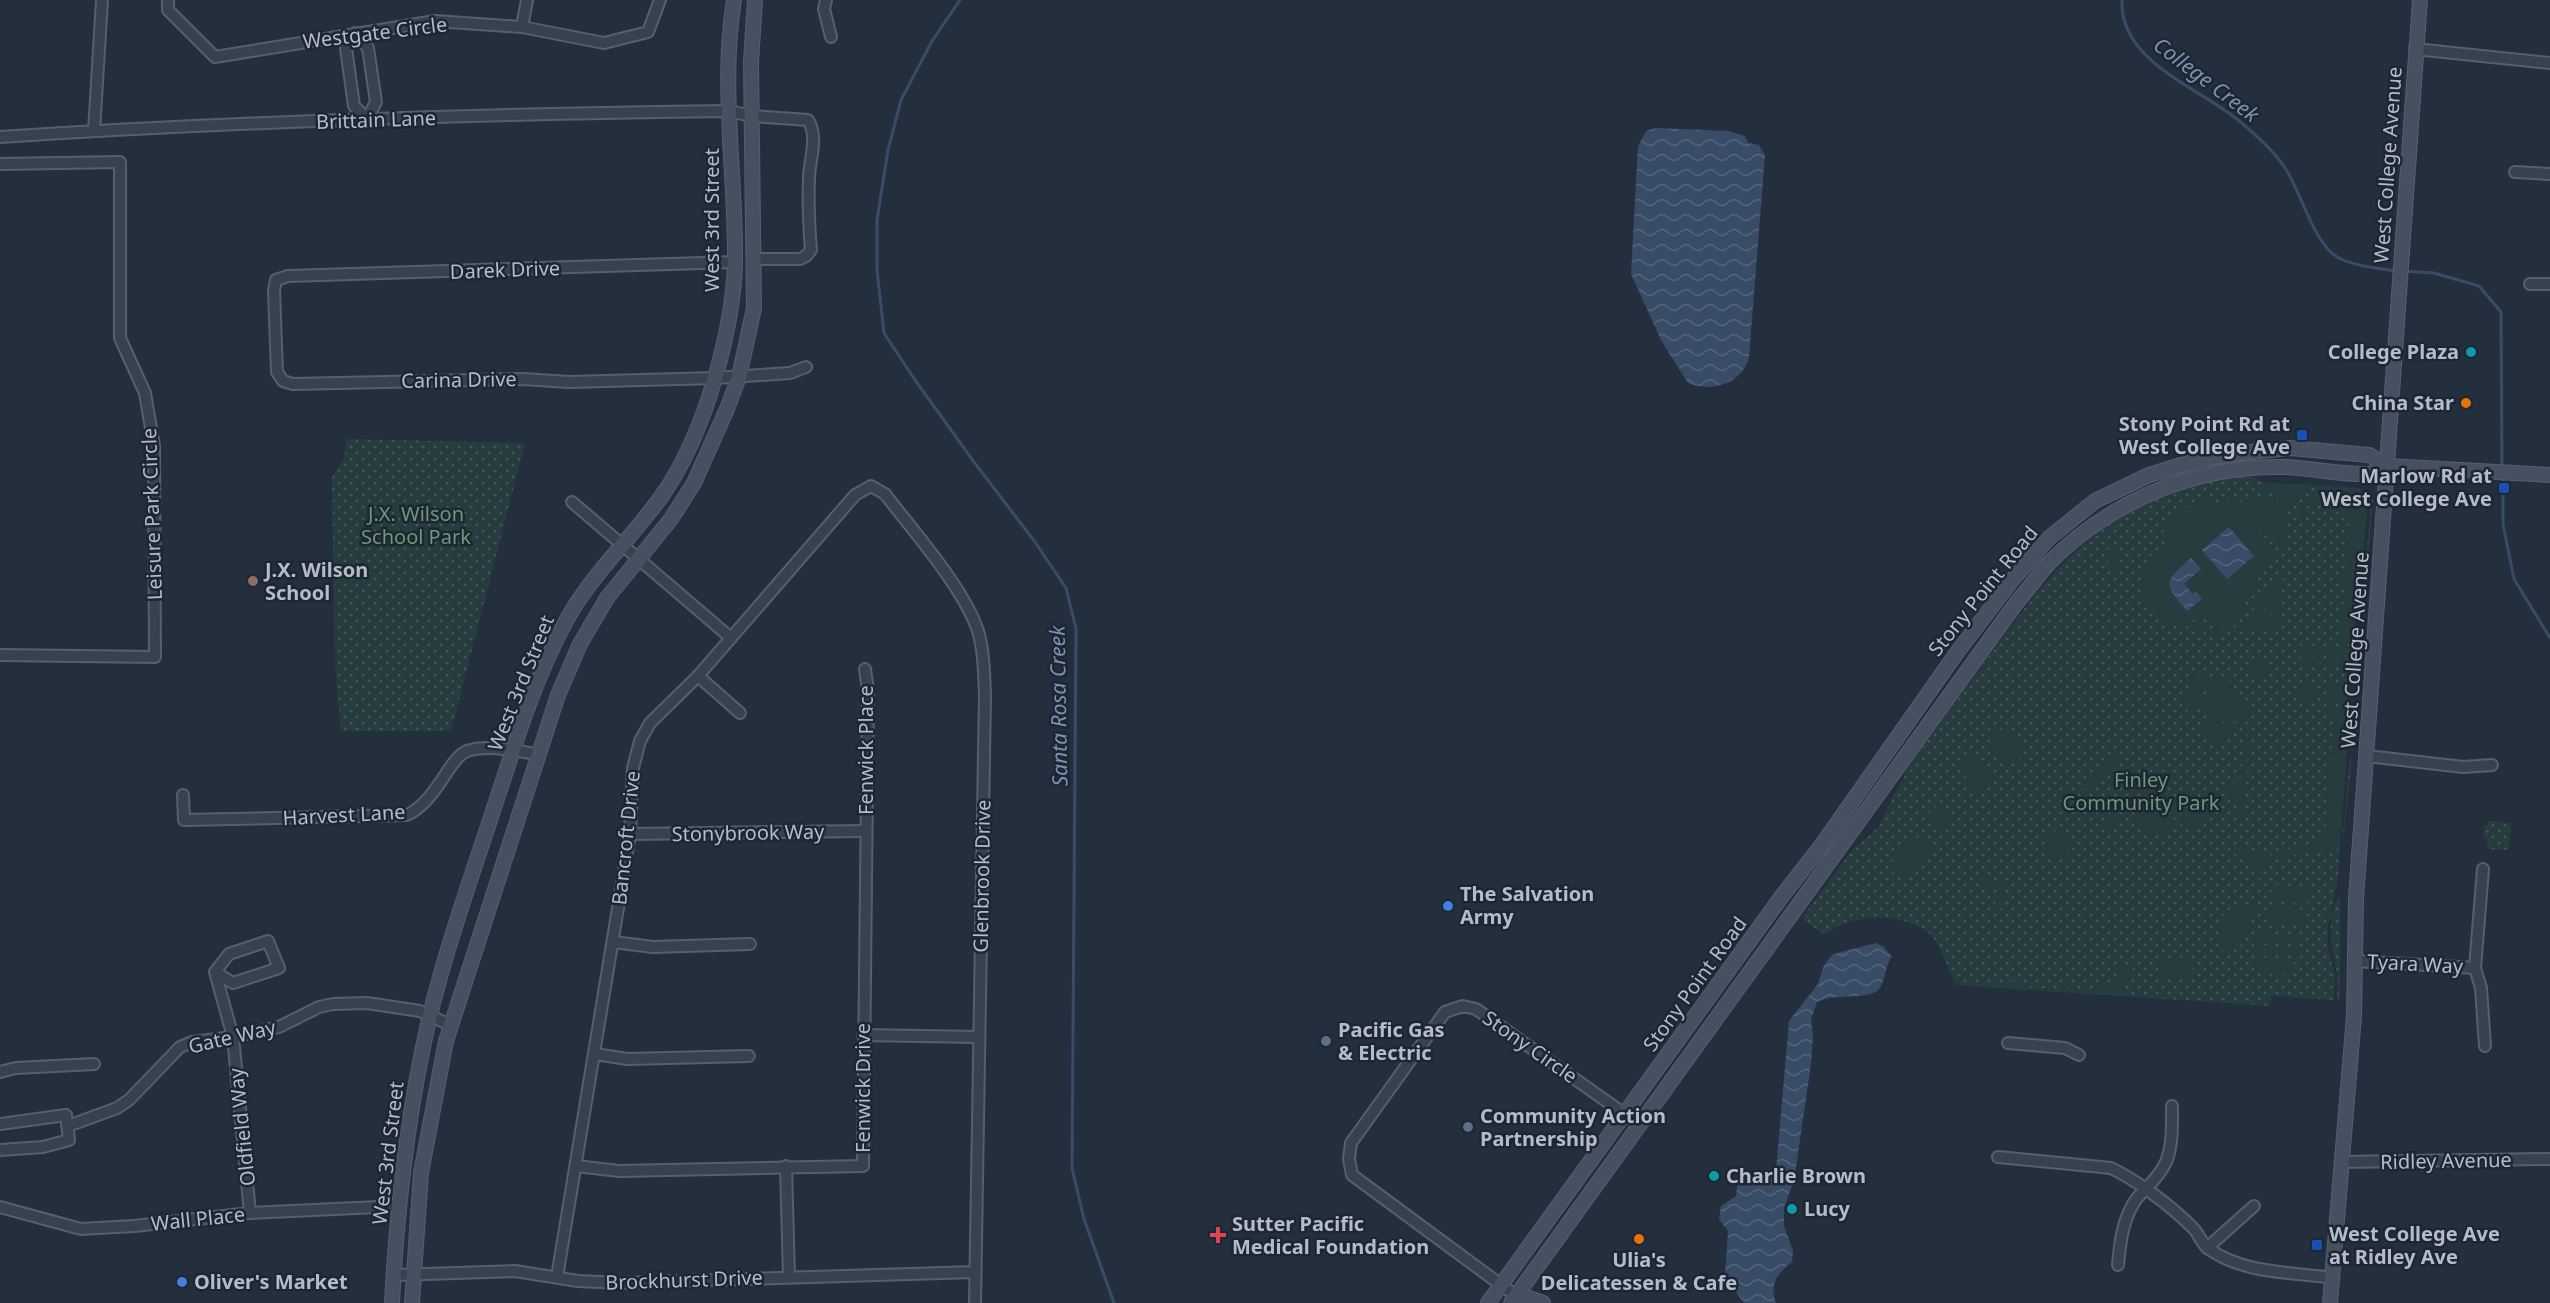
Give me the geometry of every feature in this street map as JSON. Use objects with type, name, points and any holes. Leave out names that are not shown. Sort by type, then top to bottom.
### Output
[{"type":"main road","name":"West 3rd Street","points":[[392,1303],[408,1130],[430,1015],[455,928],[529,704],[565,623],[590,585],[660,498],[672,479],[695,436],[715,378],[730,316],[735,262],[729,111],[730,22],[734,0]]},
{"type":"main road","name":"West 3rd Street","points":[[412,1303],[412,1276],[421,1173],[433,1099],[450,1025],[537,754],[558,695],[580,644],[607,598],[670,519],[694,483],[728,409],[739,377],[754,308],[751,37],[755,0]]},
{"type":"main road","name":"West College Avenue","points":[[2330,1303],[2354,1016],[2356,898],[2420,0]]},
{"type":"main road","name":"Stony Point Road","points":[[1488,1303],[1782,896],[1821,846],[1958,651],[2013,579],[2049,537],[2095,501],[2149,475],[2201,459],[2290,448],[2369,454],[2388,466]]},
{"type":"main road","points":[[2178,483],[2184,472],[2239,459],[2250,452]]},
{"type":"main road","name":"Stony Point Road","points":[[1517,1301],[1786,920],[2017,602],[2049,564],[2099,521],[2134,500],[2216,471],[2287,467],[2369,475],[2388,466]]},
{"type":"main road","points":[[2388,466],[2550,475]]},
{"type":"main road","points":[[1517,1301],[1529,1298],[1544,1303]]},
{"type":"street","points":[[94,131],[102,0]]},
{"type":"street","name":"Westgate Circle","points":[[168,0],[168,10],[215,57],[435,21],[522,27],[604,43],[648,32],[660,0]]},
{"type":"street","points":[[522,27],[527,0]]},
{"type":"street","points":[[826,0],[824,9],[831,37]]},
{"type":"street","points":[[355,33],[369,48],[376,102],[367,119],[354,106],[346,48],[355,33]]},
{"type":"street","points":[[2415,50],[2550,63]]},
{"type":"street","name":"Brittain Lane","points":[[0,137],[367,119],[729,111],[752,116],[808,120],[812,126],[813,135],[809,177],[811,250],[800,259],[755,259]]},
{"type":"street","name":"Leisure Park Circle","points":[[0,164],[120,162],[120,338],[145,393],[154,446],[155,657],[0,656]]},
{"type":"street","points":[[2515,172],[2550,174]]},
{"type":"street","name":"Darek Drive","points":[[276,280],[288,276],[735,262]]},
{"type":"street","name":"Carina Drive","points":[[276,280],[274,291],[277,372],[283,381],[293,384],[523,379],[569,382],[715,378],[790,373],[806,367]]},
{"type":"street","points":[[2530,284],[2550,284]]},
{"type":"street","name":"Bancroft Drive","points":[[557,1277],[630,834],[633,768],[640,741],[650,723],[698,676],[855,495],[871,486]]},
{"type":"street","name":"Glenbrook Drive","points":[[871,486],[885,494],[954,586],[969,609],[978,630],[983,654],[985,695],[975,1303]]},
{"type":"street","points":[[572,502],[731,638]]},
{"type":"street","name":"Fenwick Place","points":[[866,669],[868,690],[866,831]]},
{"type":"street","points":[[698,676],[740,713]]},
{"type":"street","name":"Harvest Lane","points":[[183,795],[184,820],[407,815],[428,801],[459,757],[468,751],[488,749],[537,754]]},
{"type":"street","points":[[2367,756],[2463,767],[2492,765]]},
{"type":"street","name":"Stonybrook Way","points":[[630,834],[866,831]]},
{"type":"street","name":"Fenwick Drive","points":[[576,1166],[619,1171],[863,1166],[866,831]]},
{"type":"street","points":[[2483,869],[2475,968],[2481,988],[2485,1046]]},
{"type":"street","points":[[268,941],[279,968],[233,983],[215,972],[229,954],[268,941]]},
{"type":"street","points":[[613,942],[653,947],[750,944]]},
{"type":"street","name":"Tyara Way","points":[[2355,961],[2475,968]]},
{"type":"street","name":"Oldfield Way","points":[[215,972],[233,1037],[250,1213]]},
{"type":"street","name":"Gate Way","points":[[68,1126],[117,1108],[129,1100],[180,1047],[192,1042],[233,1037],[279,1027],[319,1007],[333,1004],[366,1003],[430,1015],[450,1025]]},
{"type":"street","name":"Stony Circle","points":[[1517,1301],[1500,1285],[1352,1175],[1349,1159],[1351,1143],[1445,1012],[1463,1006],[1476,1009],[1640,1125]]},
{"type":"street","points":[[863,1035],[978,1037]]},
{"type":"street","points":[[2008,1043],[2066,1048],[2079,1055]]},
{"type":"street","points":[[595,1054],[627,1059],[749,1056]]},
{"type":"street","points":[[0,1072],[16,1068],[94,1064]]},
{"type":"street","points":[[2118,1265],[2124,1224],[2136,1200],[2158,1177],[2167,1160],[2172,1130],[2172,1107]]},
{"type":"street","points":[[0,1124],[66,1115],[69,1140],[43,1147],[0,1150]]},
{"type":"street","points":[[1998,1156],[2110,1168],[2127,1176],[2194,1229],[2207,1248],[2243,1266],[2333,1278]]},
{"type":"street","name":"Ridley Avenue","points":[[2341,1162],[2550,1159]]},
{"type":"street","points":[[786,1166],[789,1277]]},
{"type":"street","name":"Wall Place","points":[[0,1207],[81,1229],[250,1213],[400,1206]]},
{"type":"street","points":[[2207,1248],[2254,1206]]},
{"type":"street","name":"Brockhurst Drive","points":[[394,1275],[412,1276],[498,1270],[621,1283],[975,1272]]},
{"type":"green space","name":"J.X. Wilson School Park","points":[[347,439],[525,443],[451,731],[341,731],[335,668],[332,477],[344,458]]},
{"type":"green space","name":"Finley Community Park","points":[[2248,476],[2268,483],[2359,488],[2368,500],[2359,605],[2354,624],[2338,878],[2328,925],[2328,949],[2335,977],[2334,1000],[2271,996],[2270,1006],[1956,985],[1934,938],[1922,928],[1902,920],[1869,918],[1845,923],[1823,934],[1805,921],[1803,917],[1852,850],[1879,827],[1905,776],[1904,773],[2028,604],[2070,557],[2119,518],[2149,502],[2206,482]]},
{"type":"green space","points":[[2268,483],[2309,484],[2307,491],[2291,508],[2278,495],[2258,488]]},
{"type":"green space","points":[[2318,485],[2359,488],[2368,500],[2359,605],[2354,624],[2353,644],[2331,643],[2332,639],[2340,639],[2342,615],[2334,612],[2343,611],[2345,582],[2337,579],[2345,577],[2348,548],[2339,546],[2348,544],[2350,520],[2340,518],[2335,509],[2322,503],[2307,506],[2302,515],[2292,515]]},
{"type":"green space","points":[[2252,495],[2276,499],[2288,511],[2285,551],[2282,551],[2241,501],[2243,496]]},
{"type":"green space","points":[[2207,497],[2217,511],[2232,498],[2279,554],[2254,575],[2264,586],[2242,604],[2246,609],[2243,611],[2245,614],[2234,623],[2232,621],[2228,623],[2225,619],[2214,628],[2203,616],[2192,620],[2197,626],[2203,621],[2213,632],[2222,625],[2227,631],[2215,636],[2195,628],[2164,622],[2146,605],[2141,589],[2143,571],[2152,555],[2168,541],[2160,523]]},
{"type":"green space","points":[[2371,500],[2373,500],[2365,598],[2363,598]]},
{"type":"green space","points":[[2113,542],[2121,557],[2118,575],[2111,568],[2108,559]]},
{"type":"green space","points":[[2283,576],[2281,610],[2253,609],[2248,603]]},
{"type":"green space","points":[[2252,613],[2278,615],[2280,617],[2279,632],[2232,630]]},
{"type":"green space","points":[[2301,645],[2321,646],[2319,666],[2307,666],[2301,662]]},
{"type":"green space","points":[[2330,647],[2353,649],[2351,663],[2342,669],[2332,666],[2329,660]]},
{"type":"green space","points":[[2259,662],[2265,664],[2267,670],[2265,676],[2259,678],[2253,676],[2251,670],[2253,664]]},
{"type":"green space","points":[[2194,673],[2209,678],[2198,707],[2189,713],[2184,707]]},
{"type":"green space","points":[[2227,676],[2234,692],[2251,704],[2251,721],[2213,719],[2203,707],[2212,679]]},
{"type":"green space","points":[[2306,681],[2317,682],[2316,702],[2297,701],[2298,685]]},
{"type":"green space","points":[[2341,684],[2349,691],[2348,705],[2326,703],[2329,688]]},
{"type":"green space","points":[[2326,707],[2348,709],[2340,846],[2336,850],[2304,852],[2269,862],[2261,868],[2258,881],[2252,880],[2257,875],[2239,853],[2231,856],[2244,846],[2244,853],[2281,856],[2282,848],[2304,848],[2312,843],[2317,832],[2325,832],[2327,808],[2319,805],[2328,803],[2330,774],[2321,772],[2330,770],[2332,741],[2324,738],[2333,737],[2335,712],[2326,711]]},
{"type":"green space","points":[[2212,722],[2225,723],[2224,739],[2216,746],[2203,730]]},
{"type":"green space","points":[[2228,723],[2251,724],[2248,759],[2238,767],[2235,763],[2245,755],[2238,747],[2249,738],[2240,726],[2227,734]]},
{"type":"green space","points":[[2008,725],[2025,756],[2005,767],[1988,737]]},
{"type":"green space","points":[[1972,750],[1995,777],[1978,792],[1955,764]]},
{"type":"green space","points":[[2118,753],[2127,757],[2122,761],[2121,759],[2095,780],[2096,782],[2082,791],[2087,780],[2100,772],[2105,757]]},
{"type":"green space","points":[[2350,758],[2352,758],[2343,844],[2343,835]]},
{"type":"green space","points":[[2248,762],[2243,815],[2241,816],[2236,811],[2241,807],[2226,790],[2241,778],[2236,772]]},
{"type":"green space","points":[[2158,783],[2181,808],[2188,802],[2190,804],[2176,814],[2152,793]]},
{"type":"green space","points":[[2147,795],[2181,825],[2181,829],[2167,830],[2153,836],[2141,829],[2137,824],[2137,812]]},
{"type":"green space","points":[[2204,795],[2209,796],[2202,802],[2213,815],[2197,828],[2190,830],[2179,816]]},
{"type":"green space","points":[[1933,806],[1955,816],[1948,830],[1926,819]]},
{"type":"green space","points":[[2116,810],[2118,820],[2101,831],[2097,826]]},
{"type":"green space","points":[[2488,821],[2511,823],[2509,850],[2487,849],[2488,839],[2483,838],[2484,825],[2488,825]]},
{"type":"green space","points":[[2059,830],[2069,834],[2073,844],[2069,854],[2059,858],[2049,854],[2045,844],[2049,834]]},
{"type":"green space","points":[[1914,835],[1932,849],[1905,882],[1888,868]]},
{"type":"green space","points":[[1986,874],[1990,880],[2003,885],[2001,909],[1997,908],[1995,902],[1998,890],[1983,884],[1982,879]]},
{"type":"green space","points":[[2272,885],[2309,887],[2307,904],[2271,901]]},
{"type":"green space","points":[[2340,896],[2340,1001],[2337,1000],[2331,924],[2332,914]]},
{"type":"green space","points":[[2236,904],[2256,905],[2256,916],[2249,916],[2244,940],[2238,948],[2225,956],[2220,943],[2220,918]]},
{"type":"green space","points":[[2271,907],[2307,910],[2305,926],[2269,923]]},
{"type":"green space","points":[[2255,931],[2275,933],[2274,942],[2254,941]]},
{"type":"green space","points":[[2283,934],[2303,935],[2302,944],[2282,943]]},
{"type":"green space","points":[[2254,944],[2274,946],[2273,955],[2253,953]]},
{"type":"green space","points":[[2281,946],[2302,948],[2301,957],[2281,955]]},
{"type":"green space","points":[[2177,956],[2190,962],[2196,975],[2177,980],[2156,975],[2163,960]]},
{"type":"green space","points":[[2259,957],[2295,960],[2293,976],[2257,973]]},
{"type":"green space","points":[[2117,963],[2133,968],[2122,996],[1956,985],[1959,982],[2011,986],[2013,978],[2014,986],[2038,988],[2040,979],[2041,988],[2065,990],[2067,981],[2068,990],[2093,991],[2095,984],[2119,983],[2119,974],[2114,973]]},
{"type":"water","points":[[1656,128],[1728,131],[1745,136],[1748,143],[1759,145],[1765,155],[1749,357],[1740,373],[1725,384],[1707,387],[1688,383],[1662,342],[1631,274],[1638,146],[1646,131]]},
{"type":"water","points":[[2229,527],[2254,556],[2227,579],[2202,550]]},
{"type":"water","points":[[2191,558],[2201,569],[2184,584],[2193,594],[2196,592],[2202,599],[2187,611],[2170,588],[2170,583],[2175,572]]},
{"type":"water","points":[[1876,943],[1884,947],[1892,957],[1877,991],[1871,994],[1824,999],[1817,1002],[1811,1020],[1813,1036],[1811,1064],[1794,1181],[1784,1207],[1784,1226],[1793,1251],[1792,1262],[1782,1271],[1774,1285],[1776,1303],[1744,1303],[1735,1291],[1735,1277],[1725,1277],[1728,1231],[1719,1219],[1721,1206],[1736,1196],[1739,1173],[1764,1175],[1765,1171],[1776,1171],[1789,1021],[1818,984],[1824,965],[1833,954]]},
{"type":"waterway","name":"Santa Rosa Creek","points":[[960,0],[932,41],[901,100],[888,150],[877,220],[877,270],[884,333],[915,380],[1035,542],[1066,588],[1076,629],[1072,1168],[1084,1219],[1114,1303]]},
{"type":"waterway","name":"College Creek","points":[[2122,0],[2125,22],[2134,41],[2149,58],[2167,73],[2227,112],[2277,157],[2291,178],[2315,230],[2330,251],[2339,258],[2352,263],[2397,271]]},
{"type":"waterway","name":"College Creek","points":[[2403,271],[2434,273],[2479,286],[2501,312],[2502,467]]},
{"type":"waterway","name":"College Creek","points":[[2503,477],[2503,524],[2514,579],[2550,638]]},
{"type":"place","name":"College Plaza","points":[[2471,352]]},
{"type":"place","name":"China Star","points":[[2466,403]]},
{"type":"place","name":"Stony Point Rd at West College Ave","points":[[2302,435]]},
{"type":"place","name":"Marlow Rd at West College Ave","points":[[2504,488]]},
{"type":"place","name":"J.X. Wilson School","points":[[253,581]]},
{"type":"place","name":"The Salvation Army","points":[[1448,906]]},
{"type":"place","name":"Pacific Gas & Electric","points":[[1326,1041]]},
{"type":"place","name":"Community Action Partnership","points":[[1468,1127]]},
{"type":"place","name":"Charlie Brown","points":[[1714,1176]]},
{"type":"place","name":"Lucy","points":[[1792,1209]]},
{"type":"place","name":"Sutter Pacific Medical Foundation","points":[[1218,1235]]},
{"type":"place","name":"Ulia's Delicatessen & Cafe","points":[[1639,1239]]},
{"type":"place","name":"West College Ave at Ridley Ave","points":[[2317,1245]]},
{"type":"place","name":"Oliver's Market","points":[[182,1282]]}]
